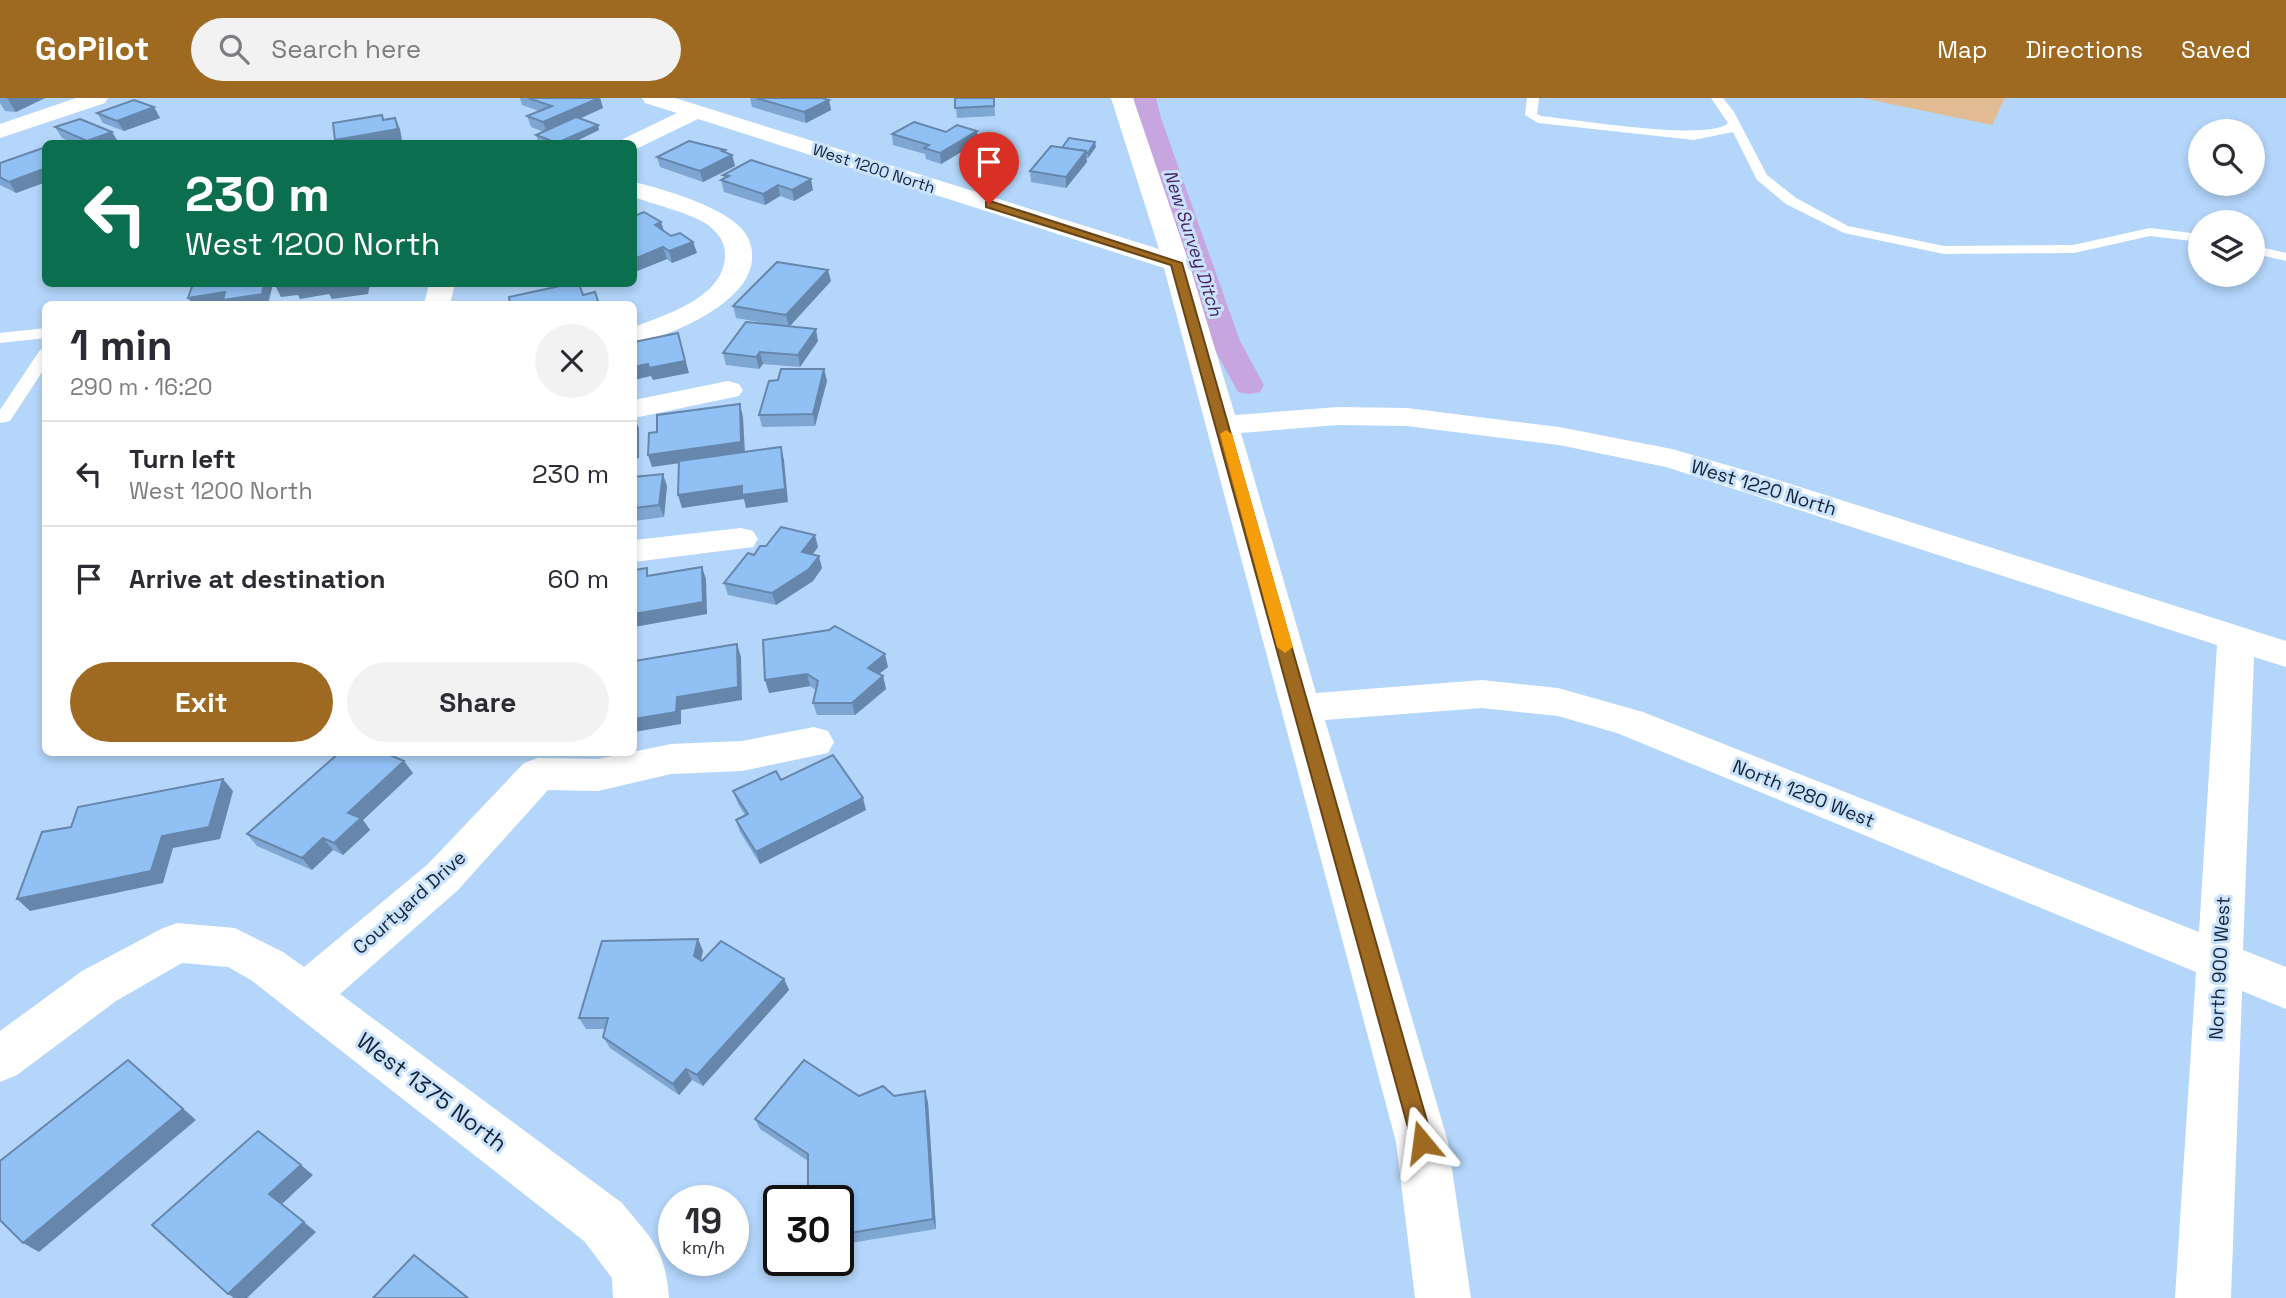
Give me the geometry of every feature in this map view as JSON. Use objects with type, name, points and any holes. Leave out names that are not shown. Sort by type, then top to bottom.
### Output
[{"type":"street","points":[[0,131],[97,98]]},
{"type":"street","name":"West 1200 North","points":[[653,98],[1176,263]]},
{"type":"street","points":[[1122,98],[1176,263],[1223,425],[1422,1142],[1443,1298]]},
{"type":"street","points":[[637,141],[695,112]]},
{"type":"street","points":[[637,190],[714,218],[736,239],[739,259],[730,282],[707,303],[679,319],[637,335]]},
{"type":"street","points":[[637,408],[728,390]]},
{"type":"street","name":"West 1220 North","points":[[1223,425],[1338,416],[1407,418],[1559,436],[1672,459],[2286,654]]},
{"type":"street","points":[[637,551],[741,539]]},
{"type":"street","name":"North 900 West","points":[[2203,1298],[2236,639]]},
{"type":"street","name":"North 1280 West","points":[[1302,708],[1482,694],[1558,702],[1629,722],[2286,988]]},
{"type":"street","points":[[536,763],[598,775],[671,759],[743,756],[814,742]]},
{"type":"street","name":"Courtyard Drive","points":[[305,995],[443,877],[536,763]]},
{"type":"street","name":"West 1375 North","points":[[0,1059],[99,986],[177,943],[235,948],[267,965],[603,1222],[639,1268],[640,1298]]},
{"type":"lane","points":[[1533,98],[1531,115],[1538,119],[1694,136],[1726,132],[1734,124]]},
{"type":"lane","points":[[1717,98],[1762,177],[1791,201],[1844,229],[1944,250],[2074,249],[2150,232],[2188,237]]},
{"type":"lane","points":[[2265,252],[2286,257]]},
{"type":"lane","points":[[0,338],[42,333]]},
{"type":"lane","points":[[0,418],[4,417],[42,359]]},
{"type":"shaded area","points":[[1862,98],[2005,98],[1992,125]]},
{"type":"building","points":[[528,98],[599,98],[543,122],[527,116],[552,106]]},
{"type":"building","points":[[756,98],[822,98],[829,100],[804,112]]},
{"type":"building","points":[[955,98],[994,98],[994,106],[955,108]]},
{"type":"building","points":[[134,100],[154,107],[117,121],[97,113]]},
{"type":"building","points":[[382,115],[383,120],[395,118],[398,129],[335,140],[333,123]]},
{"type":"building","points":[[576,117],[598,125],[564,140],[549,140],[536,135]]},
{"type":"building","points":[[80,119],[112,132],[85,140],[55,127]]},
{"type":"building","points":[[914,122],[946,132],[957,125],[977,131],[940,153],[924,148],[929,145],[892,134]]},
{"type":"building","points":[[1069,138],[1095,142],[1088,153],[1085,153],[1086,151],[1062,148]]},
{"type":"building","points":[[689,141],[725,150],[722,151],[732,155],[700,171],[657,157]]},
{"type":"building","points":[[1051,146],[1086,151],[1066,177],[1030,171]]},
{"type":"building","points":[[42,148],[42,170],[9,182],[0,177],[0,163]]},
{"type":"building","points":[[751,160],[811,179],[792,190],[778,185],[763,194],[721,180],[729,176],[723,175]]},
{"type":"building","points":[[644,212],[661,222],[655,225],[671,236],[680,233],[693,242],[669,251],[663,247],[637,258],[637,215]]},
{"type":"building","points":[[777,262],[828,270],[786,315],[733,306]]},
{"type":"building","points":[[192,287],[263,287],[262,294],[223,300],[225,292],[188,298]]},
{"type":"building","points":[[555,287],[580,287],[583,295],[595,292],[598,301],[510,301],[509,297]]},
{"type":"building","points":[[746,322],[816,329],[798,355],[760,352],[756,357],[723,353]]},
{"type":"building","points":[[678,333],[685,361],[649,368],[648,364],[637,366],[637,341]]},
{"type":"building","points":[[781,369],[824,369],[813,414],[759,415],[769,381],[778,380]]},
{"type":"building","points":[[740,404],[741,442],[648,455],[649,433],[657,432],[657,415]]},
{"type":"building","points":[[781,447],[785,489],[742,495],[742,486],[678,495],[679,461]]},
{"type":"building","points":[[663,474],[659,505],[637,508],[637,477]]},
{"type":"building","points":[[781,527],[815,535],[802,552],[819,556],[809,569],[772,593],[724,583],[748,553],[754,555],[760,546],[766,546]]},
{"type":"building","points":[[702,567],[703,602],[637,613],[637,570],[647,568],[647,576]]},
{"type":"building","points":[[835,626],[885,654],[868,668],[883,676],[852,703],[813,703],[818,681],[807,674],[765,680],[763,640],[829,630]]},
{"type":"building","points":[[737,644],[738,687],[677,697],[676,712],[637,718],[637,661]]},
{"type":"building","points":[[833,755],[863,798],[756,852],[736,820],[748,814],[733,791],[776,771],[781,780]]},
{"type":"building","points":[[335,756],[392,756],[404,761],[348,813],[361,818],[334,843],[323,838],[302,858],[247,834]]},
{"type":"building","points":[[223,779],[209,827],[162,836],[151,871],[17,899],[42,832],[71,827],[78,807]]},
{"type":"building","points":[[698,939],[694,956],[702,961],[721,941],[784,979],[697,1075],[686,1069],[673,1084],[603,1037],[608,1018],[579,1018],[602,941]]},
{"type":"building","points":[[128,1060],[183,1109],[23,1243],[0,1220],[0,1161]]},
{"type":"building","points":[[804,1060],[859,1096],[883,1086],[894,1096],[925,1091],[933,1219],[854,1232],[854,1185],[808,1185],[808,1154],[755,1119]]},
{"type":"building","points":[[258,1131],[301,1165],[269,1194],[304,1222],[228,1294],[152,1225]]},
{"type":"building","points":[[414,1255],[468,1298],[373,1298]]},
{"type":"waterway","name":"New Survey Ditch","points":[[1145,98],[1149,118],[1225,341],[1249,385]]},
{"type":"slow traffic","points":[[1226,434],[1285,647]]},
{"type":"route","points":[[989,204],[1176,263],[1422,1142]]}]
